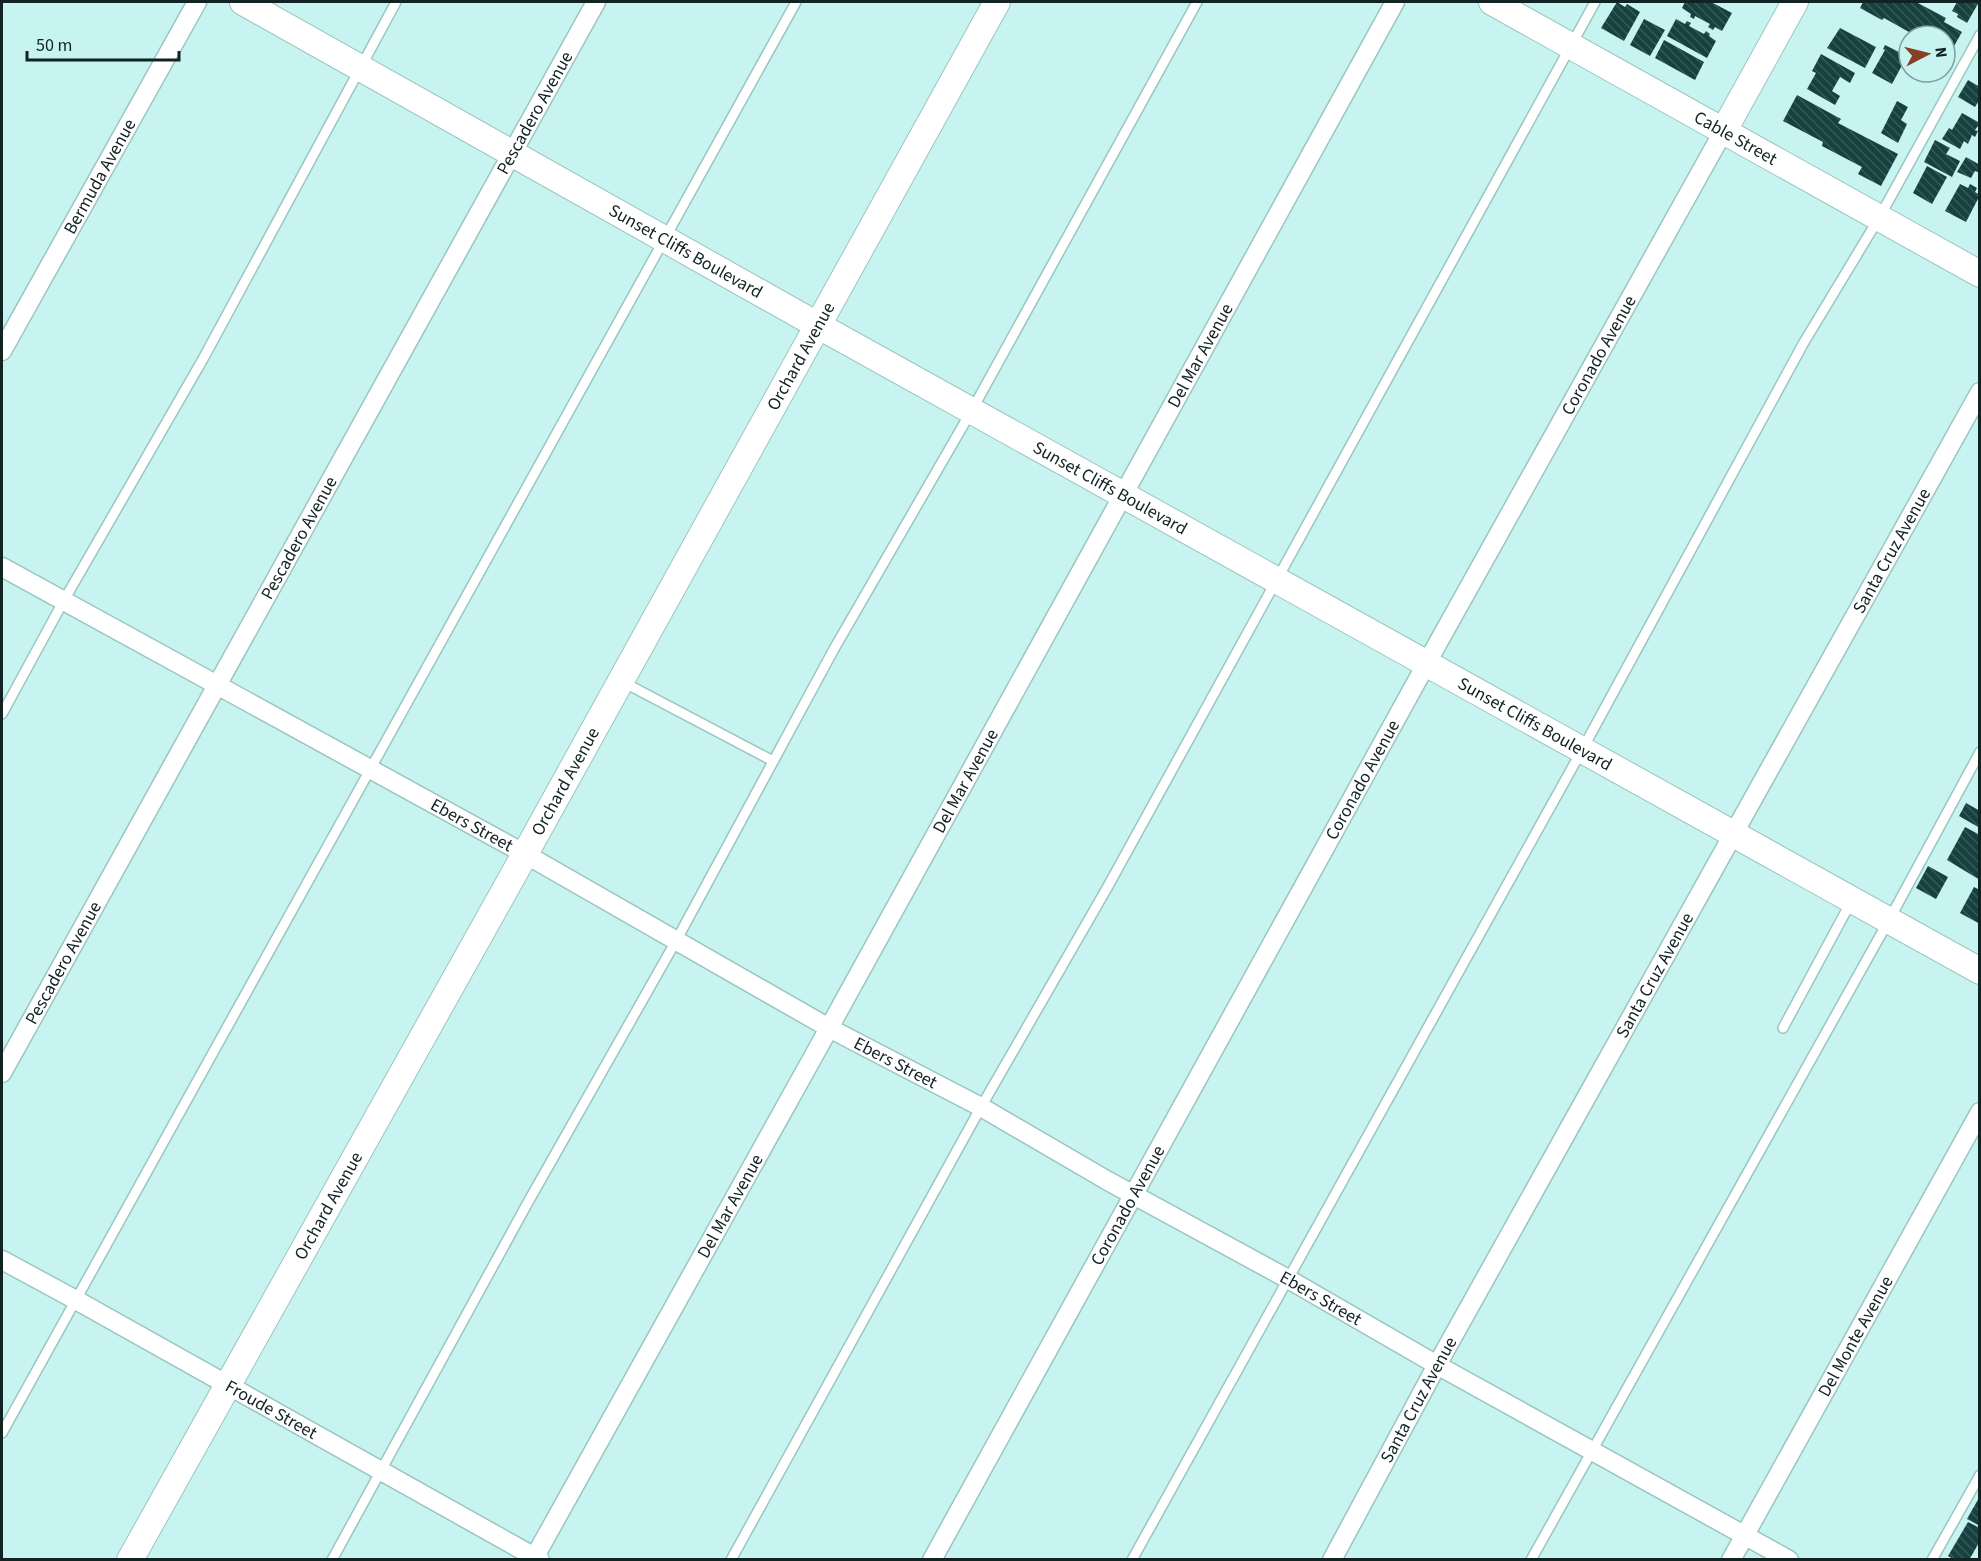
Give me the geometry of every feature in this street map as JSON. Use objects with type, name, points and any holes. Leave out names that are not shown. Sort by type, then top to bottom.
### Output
[{"type":"street","name":"Bermuda Avenue","points":[[2,351],[196,2]]},
{"type":"street","name":"Sunset Cliffs Boulevard","points":[[243,2],[819,326],[1980,970]]},
{"type":"street","name":"Pescadero Avenue","points":[[2,1073],[596,2]]},
{"type":"street","name":"Orchard Avenue","points":[[130,1560],[819,326],[997,2]]},
{"type":"street","name":"Del Mar Avenue","points":[[536,1559],[1395,2]]},
{"type":"street","name":"Cable Street","points":[[1492,2],[1980,274]]},
{"type":"street","name":"Coronado Avenue","points":[[932,1560],[1795,2]]},
{"type":"street","name":"Santa Cruz Avenue","points":[[1332,1560],[1437,1365],[1980,392]]},
{"type":"street","name":"Ebers Street","points":[[2,567],[525,854],[829,1028],[981,1107],[1437,1365],[1789,1560]]},
{"type":"street","name":"Del Monte Avenue","points":[[1731,1560],[1980,1112]]},
{"type":"street","name":"Froude Street","points":[[2,1260],[229,1385],[536,1559]]},
{"type":"lane","points":[[2,714],[63,602],[203,358],[396,2]]},
{"type":"lane","points":[[2,1433],[796,2]]},
{"type":"lane","points":[[332,1560],[527,1204],[676,941],[834,649],[972,410],[1197,2]]},
{"type":"lane","points":[[731,1560],[981,1107],[1107,888],[1595,2]]},
{"type":"lane","points":[[1132,1560],[1582,750],[1803,344],[1879,218],[1980,35]]},
{"type":"lane","points":[[621,681],[773,761]]},
{"type":"lane","points":[[1531,1560],[1889,920],[1980,752]]},
{"type":"lane","points":[[1783,1028],[1852,900]]},
{"type":"lane","points":[[1932,1560],[1980,1476]]},
{"type":"building","points":[[1617,2],[1625,7],[1627,4],[1640,12],[1624,41],[1601,28]]},
{"type":"building","points":[[1685,2],[1711,2],[1732,13],[1722,31],[1715,27],[1713,30],[1708,27],[1710,24],[1695,16],[1694,19],[1690,17],[1691,14],[1682,8]]},
{"type":"building","points":[[1863,2],[1916,2],[1946,18],[1944,22],[1948,24],[1897,25],[1860,8]]},
{"type":"building","points":[[1957,2],[1979,2],[1967,23],[1952,11]]},
{"type":"building","points":[[1644,19],[1665,30],[1650,56],[1630,45]]},
{"type":"building","points":[[1676,19],[1685,24],[1687,21],[1691,23],[1689,26],[1704,34],[1706,31],[1716,41],[1707,58],[1667,36]]},
{"type":"building","points":[[1840,28],[1876,47],[1865,68],[1827,48]]},
{"type":"building","points":[[1957,29],[1962,32],[1957,41]]},
{"type":"building","points":[[1664,40],[1704,62],[1695,80],[1655,58]]},
{"type":"building","points":[[1885,45],[1897,51],[1897,75],[1892,84],[1872,73],[1885,50],[1883,49]]},
{"type":"building","points":[[1821,54],[1855,73],[1850,83],[1840,77],[1832,91],[1840,96],[1835,105],[1807,89],[1816,73],[1812,71]]},
{"type":"building","points":[[1968,80],[1980,87],[1980,99],[1975,107],[1958,97]]},
{"type":"building","points":[[1797,95],[1841,119],[1838,123],[1898,154],[1881,186],[1858,174],[1862,167],[1822,146],[1823,142],[1783,121]]},
{"type":"building","points":[[1897,101],[1908,107],[1901,120],[1907,124],[1898,143],[1881,133]]},
{"type":"building","points":[[1962,113],[1980,123],[1975,130],[1978,131],[1975,137],[1972,135],[1968,144],[1964,141],[1960,149],[1942,139],[1949,128],[1952,130]]},
{"type":"building","points":[[1935,140],[1950,148],[1946,154],[1960,161],[1952,177],[1924,162]]},
{"type":"building","points":[[1966,157],[1980,165],[1978,172],[1975,171],[1971,178],[1957,172]]},
{"type":"building","points":[[1927,166],[1947,177],[1932,204],[1913,193]]},
{"type":"building","points":[[1960,184],[1968,188],[1970,184],[1977,188],[1975,192],[1980,195],[1966,222],[1945,211]]},
{"type":"building","points":[[1966,803],[1980,811],[1980,828],[1959,816]]},
{"type":"building","points":[[1965,827],[1980,835],[1980,880],[1947,860]]},
{"type":"building","points":[[1928,866],[1948,877],[1936,899],[1916,888]]},
{"type":"building","points":[[1974,887],[1980,890],[1980,924],[1960,913]]},
{"type":"building","points":[[1980,1496],[1980,1526],[1967,1519]]},
{"type":"building","points":[[1968,1522],[1980,1528],[1980,1541],[1969,1560],[1955,1560],[1948,1556]]}]
